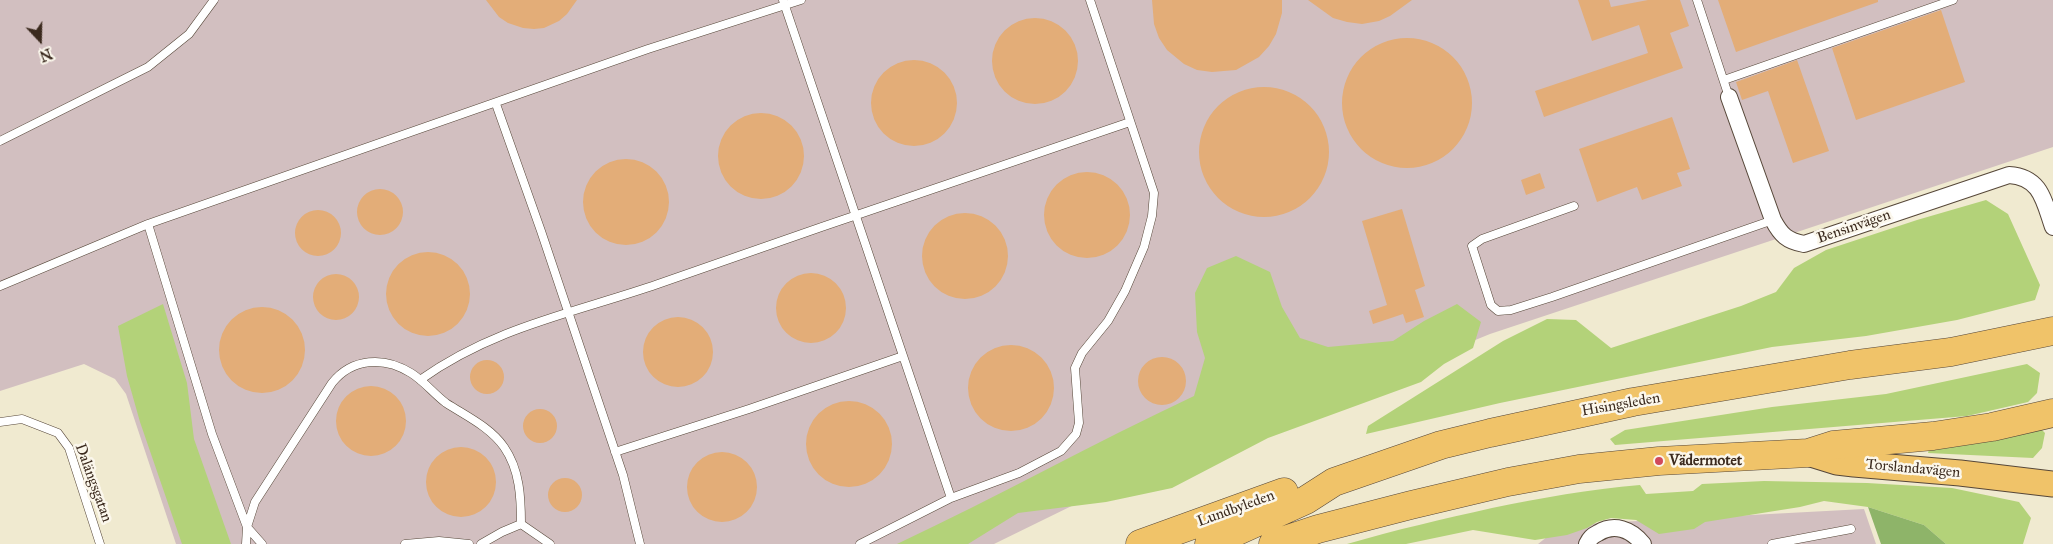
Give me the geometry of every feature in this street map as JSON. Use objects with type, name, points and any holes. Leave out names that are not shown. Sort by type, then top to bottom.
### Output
[{"type":"highway","name":"Hisingsleden","points":[[1209,544],[1306,500],[1334,482],[1441,446],[1570,414],[1850,365],[1951,352],[2050,332]]},
{"type":"highway","points":[[1273,544],[1318,529],[1508,482],[1579,469],[1660,460],[1808,453],[1833,445],[1942,435],[1992,428],[2053,414]]},
{"type":"highway","name":"Lundbyleden","points":[[1140,544],[1301,486],[1334,482]]},
{"type":"highway","points":[[1294,544],[1318,529]]},
{"type":"main road","name":"Torslandavägen","points":[[1808,453],[1836,462],[1960,473],[2032,485],[2053,499]]},
{"type":"street","name":"Bensinvägen","points":[[1729,97],[1773,220],[1780,234],[1790,241],[1804,244],[2009,175],[2024,177],[2036,185],[2053,227]]},
{"type":"street","points":[[1587,544],[1590,538],[1603,529],[1617,527],[1624,529],[1643,544]]},
{"type":"lane","points":[[0,141],[148,67],[189,34],[214,0]]},
{"type":"lane","points":[[0,286],[148,224],[784,3],[801,0]]},
{"type":"lane","points":[[860,544],[951,498],[1019,473],[1061,451],[1076,434],[1079,422],[1075,368],[1082,353],[1108,321],[1125,291],[1144,247],[1152,216],[1154,193],[1090,0]]},
{"type":"lane","name":"Bensinvägen","points":[[1698,0],[1729,97]]},
{"type":"lane","points":[[1724,80],[1953,0]]},
{"type":"lane","points":[[784,3],[951,498]]},
{"type":"lane","points":[[496,104],[615,452],[640,544]]},
{"type":"lane","points":[[420,380],[486,341],[532,322],[655,285],[854,215],[1130,122]]},
{"type":"lane","points":[[1574,206],[1482,239],[1472,246],[1491,305],[1498,311],[1511,310],[1552,297],[1773,220]]},
{"type":"lane","points":[[148,224],[212,434],[247,527],[262,544]]},
{"type":"lane","points":[[615,452],[749,409],[903,356]]},
{"type":"lane","points":[[246,544],[247,527],[255,502],[339,374],[352,366],[374,362],[387,363],[411,373],[437,396],[486,428],[504,447],[516,473],[521,494],[521,524]]},
{"type":"lane","name":"Dalängsgatan","points":[[0,422],[22,419],[58,433],[69,448],[100,544]]},
{"type":"lane","points":[[481,544],[521,524]]},
{"type":"lane","points":[[521,524],[550,544]]},
{"type":"lane","points":[[1772,544],[1851,529]]},
{"type":"lane","points":[[405,544],[439,541],[469,544]]},
{"type":"shaded area","points":[[0,0],[2053,0],[2053,147],[1490,334],[1092,496],[994,544],[176,544],[126,394],[115,379],[84,364],[0,391]]},
{"type":"shaded area","points":[[1864,509],[1876,544],[1538,544],[1562,525]]},
{"type":"green space","points":[[1986,200],[2008,214],[2040,285],[2035,300],[1957,320],[1866,336],[1772,347],[1500,403],[1366,434],[1368,426],[1503,341],[1547,319],[1576,320],[1611,348],[1741,306],[1776,292],[1794,268],[1826,250]]},
{"type":"green space","points":[[1236,256],[1270,272],[1282,307],[1300,338],[1328,347],[1393,341],[1424,321],[1457,304],[1481,322],[1473,348],[1444,364],[1421,382],[1268,438],[1172,488],[1106,502],[1018,513],[968,544],[897,544],[1194,396],[1205,358],[1197,332],[1195,293],[1207,268]]},
{"type":"green space","points":[[163,304],[187,383],[194,439],[231,544],[182,544],[140,422],[127,376],[118,326]]},
{"type":"green space","points":[[2027,364],[2040,373],[2037,393],[2028,402],[1967,416],[1615,445],[1610,439],[1625,430],[1772,407],[1886,394]]},
{"type":"green space","points":[[2041,429],[2045,433],[2042,448],[2033,458],[1928,453],[1929,449]]},
{"type":"green space","points":[[1764,481],[1867,483],[1952,488],[2019,502],[2031,518],[2023,544],[1946,544],[1924,525],[1868,507],[1824,501],[1800,507],[1705,522],[1694,529],[1659,534],[1636,520],[1611,518],[1567,535],[1535,540],[1473,530],[1406,544],[1347,544],[1401,529],[1492,508],[1584,491],[1640,485],[1646,494],[1693,491],[1702,484]]},
{"type":"green space","points":[[1868,507],[1924,525],[1946,544],[1881,544]]},
{"type":"building","points":[[486,0],[577,0],[567,14],[559,21],[544,28],[534,29],[508,23],[499,17]]},
{"type":"building","points":[[1152,0],[1282,0],[1282,13],[1276,34],[1269,46],[1259,57],[1236,70],[1212,72],[1197,70],[1184,64],[1167,50],[1159,38],[1154,24]]},
{"type":"building","points":[[1308,0],[1412,0],[1390,16],[1379,21],[1362,24],[1333,18]]},
{"type":"building","points":[[1578,0],[1609,0],[1611,7],[1648,0],[1680,0],[1689,26],[1670,33],[1683,68],[1544,117],[1535,91],[1648,53],[1639,25],[1592,41]]},
{"type":"building","points":[[1718,0],[1878,0],[1878,2],[1736,52]]},
{"type":"building","points":[[1941,10],[1965,82],[1856,120],[1832,48]]},
{"type":"building","points":[[1035,18],[1051,22],[1065,31],[1074,45],[1078,61],[1074,77],[1065,91],[1051,100],[1035,104],[1019,100],[1005,91],[996,77],[992,61],[996,45],[1005,31],[1019,22]]},
{"type":"building","points":[[1407,38],[1420,39],[1432,43],[1453,57],[1467,78],[1471,90],[1471,116],[1467,128],[1453,149],[1432,163],[1420,167],[1407,168],[1394,167],[1382,163],[1361,149],[1347,128],[1343,116],[1342,103],[1343,90],[1347,78],[1361,57],[1382,43],[1394,39]]},
{"type":"building","points":[[914,60],[930,64],[944,73],[953,87],[957,103],[953,119],[944,133],[930,142],[914,146],[898,142],[884,133],[875,119],[871,103],[875,87],[884,73],[898,64]]},
{"type":"building","points":[[1797,60],[1829,151],[1793,163],[1768,91],[1742,100],[1736,82]]},
{"type":"building","points":[[1264,87],[1277,88],[1289,92],[1310,106],[1324,127],[1328,139],[1328,165],[1324,177],[1310,198],[1289,212],[1277,216],[1264,217],[1251,216],[1239,212],[1218,198],[1204,177],[1200,165],[1199,152],[1200,139],[1204,127],[1218,106],[1239,92],[1251,88]]},
{"type":"building","points":[[761,113],[777,117],[791,126],[800,140],[804,156],[800,172],[791,186],[777,195],[761,199],[745,195],[731,186],[722,172],[718,156],[722,140],[731,126],[745,117]]},
{"type":"building","points":[[1672,117],[1690,169],[1677,173],[1682,186],[1642,200],[1637,187],[1597,202],[1579,149]]},
{"type":"building","points":[[626,159],[642,163],[656,172],[665,186],[669,202],[665,218],[656,232],[642,241],[626,245],[610,241],[596,232],[587,218],[583,202],[587,186],[596,172],[610,163]]},
{"type":"building","points":[[1087,172],[1103,175],[1111,179],[1123,191],[1127,199],[1130,215],[1127,231],[1123,239],[1111,251],[1103,255],[1087,258],[1071,255],[1063,251],[1051,239],[1047,231],[1044,215],[1047,199],[1051,191],[1063,179],[1071,175]]},
{"type":"building","points":[[1540,173],[1545,188],[1526,195],[1521,180]]},
{"type":"building","points":[[375,189],[385,189],[399,199],[403,212],[399,225],[393,231],[385,235],[375,235],[361,225],[357,217],[357,207],[367,193]]},
{"type":"building","points":[[1402,209],[1425,286],[1415,290],[1424,317],[1406,323],[1403,314],[1373,324],[1369,311],[1387,305],[1362,221]]},
{"type":"building","points":[[323,210],[335,216],[340,224],[340,242],[335,250],[327,255],[313,256],[301,250],[296,242],[295,228],[301,216],[309,211]]},
{"type":"building","points":[[965,213],[981,216],[989,220],[1001,232],[1005,240],[1008,256],[1005,272],[1001,280],[989,292],[981,296],[965,299],[949,296],[941,292],[929,280],[925,272],[922,256],[925,240],[929,232],[941,220],[949,216]]},
{"type":"building","points":[[428,252],[451,259],[463,271],[470,294],[463,317],[451,329],[428,336],[405,329],[393,317],[386,294],[393,271],[405,259]]},
{"type":"building","points":[[818,273],[831,279],[840,288],[844,294],[846,308],[844,322],[836,333],[825,341],[804,343],[797,341],[786,333],[778,322],[776,301],[778,294],[786,283],[797,275]]},
{"type":"building","points":[[331,274],[341,274],[355,284],[359,297],[355,310],[349,316],[341,320],[331,320],[317,310],[313,302],[313,292],[323,278]]},
{"type":"building","points":[[262,307],[278,310],[286,314],[298,326],[302,334],[305,350],[302,366],[298,374],[286,386],[278,390],[262,393],[246,390],[238,386],[226,374],[222,366],[219,350],[222,334],[226,326],[238,314],[246,310]]},
{"type":"building","points":[[671,317],[685,317],[698,323],[707,332],[713,345],[711,365],[703,377],[685,387],[671,387],[658,381],[649,372],[643,359],[643,345],[649,332],[658,323]]},
{"type":"building","points":[[1011,345],[1027,349],[1041,358],[1050,372],[1054,388],[1050,404],[1041,418],[1027,427],[1011,431],[995,427],[981,418],[972,404],[968,388],[972,372],[981,358],[995,349]]},
{"type":"building","points":[[1157,357],[1167,357],[1179,364],[1186,376],[1186,386],[1179,398],[1167,405],[1157,405],[1149,401],[1142,394],[1138,386],[1138,376],[1142,368],[1149,361]]},
{"type":"building","points":[[487,360],[494,361],[499,365],[503,370],[503,384],[499,389],[494,393],[487,394],[480,393],[475,389],[471,384],[470,377],[471,370],[475,365],[480,361]]},
{"type":"building","points":[[371,386],[384,389],[396,396],[403,408],[406,421],[403,434],[396,446],[384,453],[371,456],[358,453],[346,446],[339,434],[336,421],[339,408],[346,396],[358,389]]},
{"type":"building","points":[[849,401],[865,405],[879,414],[888,428],[892,444],[888,460],[879,474],[865,483],[849,487],[833,483],[819,474],[810,460],[806,444],[810,428],[819,414],[833,405]]},
{"type":"building","points":[[540,409],[547,410],[552,414],[556,419],[556,433],[552,438],[547,442],[540,443],[533,442],[528,438],[524,433],[523,426],[524,419],[528,414],[533,410]]},
{"type":"building","points":[[454,447],[468,447],[481,453],[490,462],[496,475],[494,495],[486,507],[468,517],[454,517],[441,511],[432,502],[426,489],[426,475],[432,462],[441,453]]},
{"type":"building","points":[[715,452],[729,452],[742,458],[751,467],[757,480],[755,500],[747,512],[729,522],[715,522],[702,516],[693,507],[687,494],[687,480],[693,467],[702,458]]},
{"type":"building","points":[[565,478],[572,479],[577,483],[581,488],[581,502],[577,507],[572,511],[565,512],[558,511],[553,507],[549,502],[548,495],[549,488],[553,483],[558,479]]},
{"type":"place","name":"Vädermotet","points":[[1659,461]]}]
